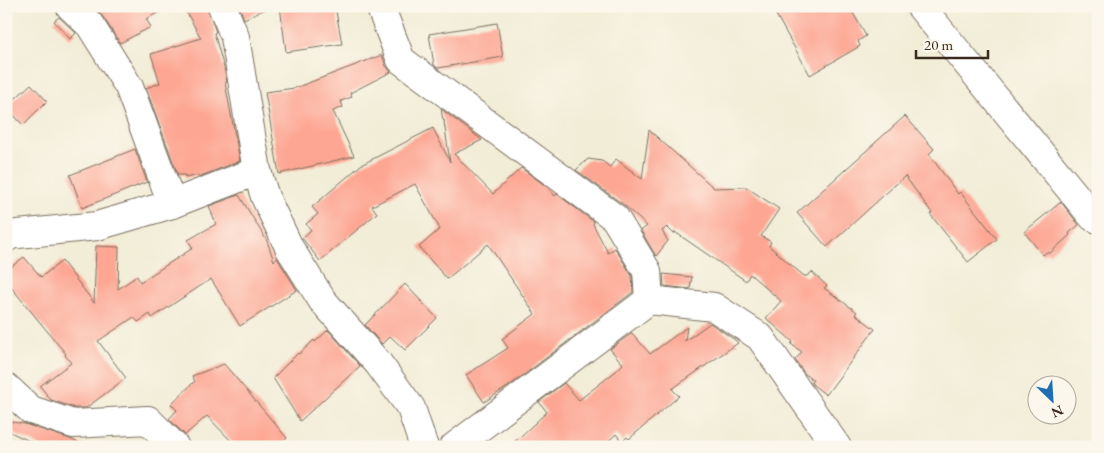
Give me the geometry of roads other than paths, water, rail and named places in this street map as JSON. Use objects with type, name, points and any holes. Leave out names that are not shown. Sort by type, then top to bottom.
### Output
[{"type":"street","points":[[70,6],[90,24],[129,87],[172,204]]},
{"type":"street","points":[[222,6],[235,37],[257,171],[264,197],[290,249],[322,300],[378,363],[412,408],[424,447]]},
{"type":"street","points":[[380,6],[400,60],[615,218],[647,271],[649,300]]},
{"type":"street","points":[[920,6],[1093,217],[1098,219]]},
{"type":"street","points":[[6,238],[8,235],[97,226],[172,204],[257,171]]},
{"type":"street","points":[[454,447],[649,300],[714,307],[760,337],[837,447]]},
{"type":"street","points":[[6,387],[31,410],[73,424],[148,420],[175,447]]}]
